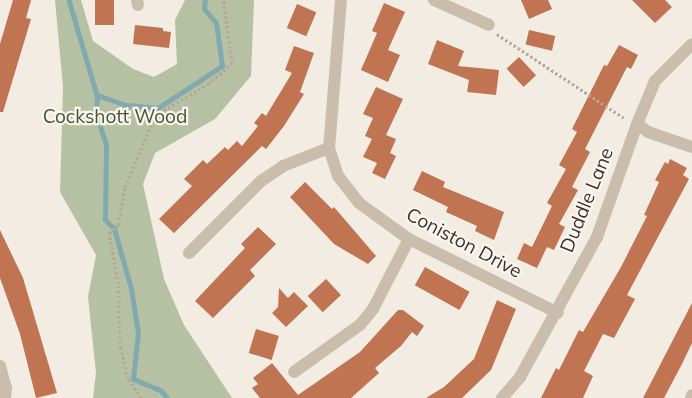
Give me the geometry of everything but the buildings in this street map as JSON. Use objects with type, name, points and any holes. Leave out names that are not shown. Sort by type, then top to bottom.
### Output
[{"type":"street","name":"Coniston Drive","points":[[341,0],[329,148],[338,176],[359,203],[409,239],[558,313]]},
{"type":"street","points":[[434,0],[489,25]]},
{"type":"street","name":"Duddle Lane","points":[[502,398],[520,377],[558,313],[597,237],[637,124],[656,81],[692,44]]},
{"type":"street","points":[[637,124],[648,132],[692,147]]},
{"type":"street","points":[[189,253],[260,182],[283,166],[329,148]]},
{"type":"street","points":[[294,372],[360,325],[373,309],[409,239]]},
{"type":"street","points":[[1,372],[4,398]]},
{"type":"path","points":[[141,398],[128,379],[120,348],[118,284],[110,233],[118,225],[125,187],[155,115],[208,84],[232,63],[223,0]]},
{"type":"path","points":[[489,25],[501,38],[555,75],[637,124]]},
{"type":"green space","name":"Cockshott Wood","points":[[55,0],[81,0],[93,41],[133,69],[154,77],[177,64],[175,20],[185,0],[254,0],[251,76],[215,119],[155,153],[143,184],[164,279],[184,325],[232,398],[93,398],[96,373],[88,297],[96,255],[60,192],[63,87]]},
{"type":"waterway","points":[[69,0],[97,95]]},
{"type":"waterway","points":[[167,398],[161,391],[133,379],[138,333],[131,289],[114,229],[105,220],[106,145],[96,114],[97,95],[126,105],[158,108],[222,66],[216,23],[204,9],[205,0]]}]
